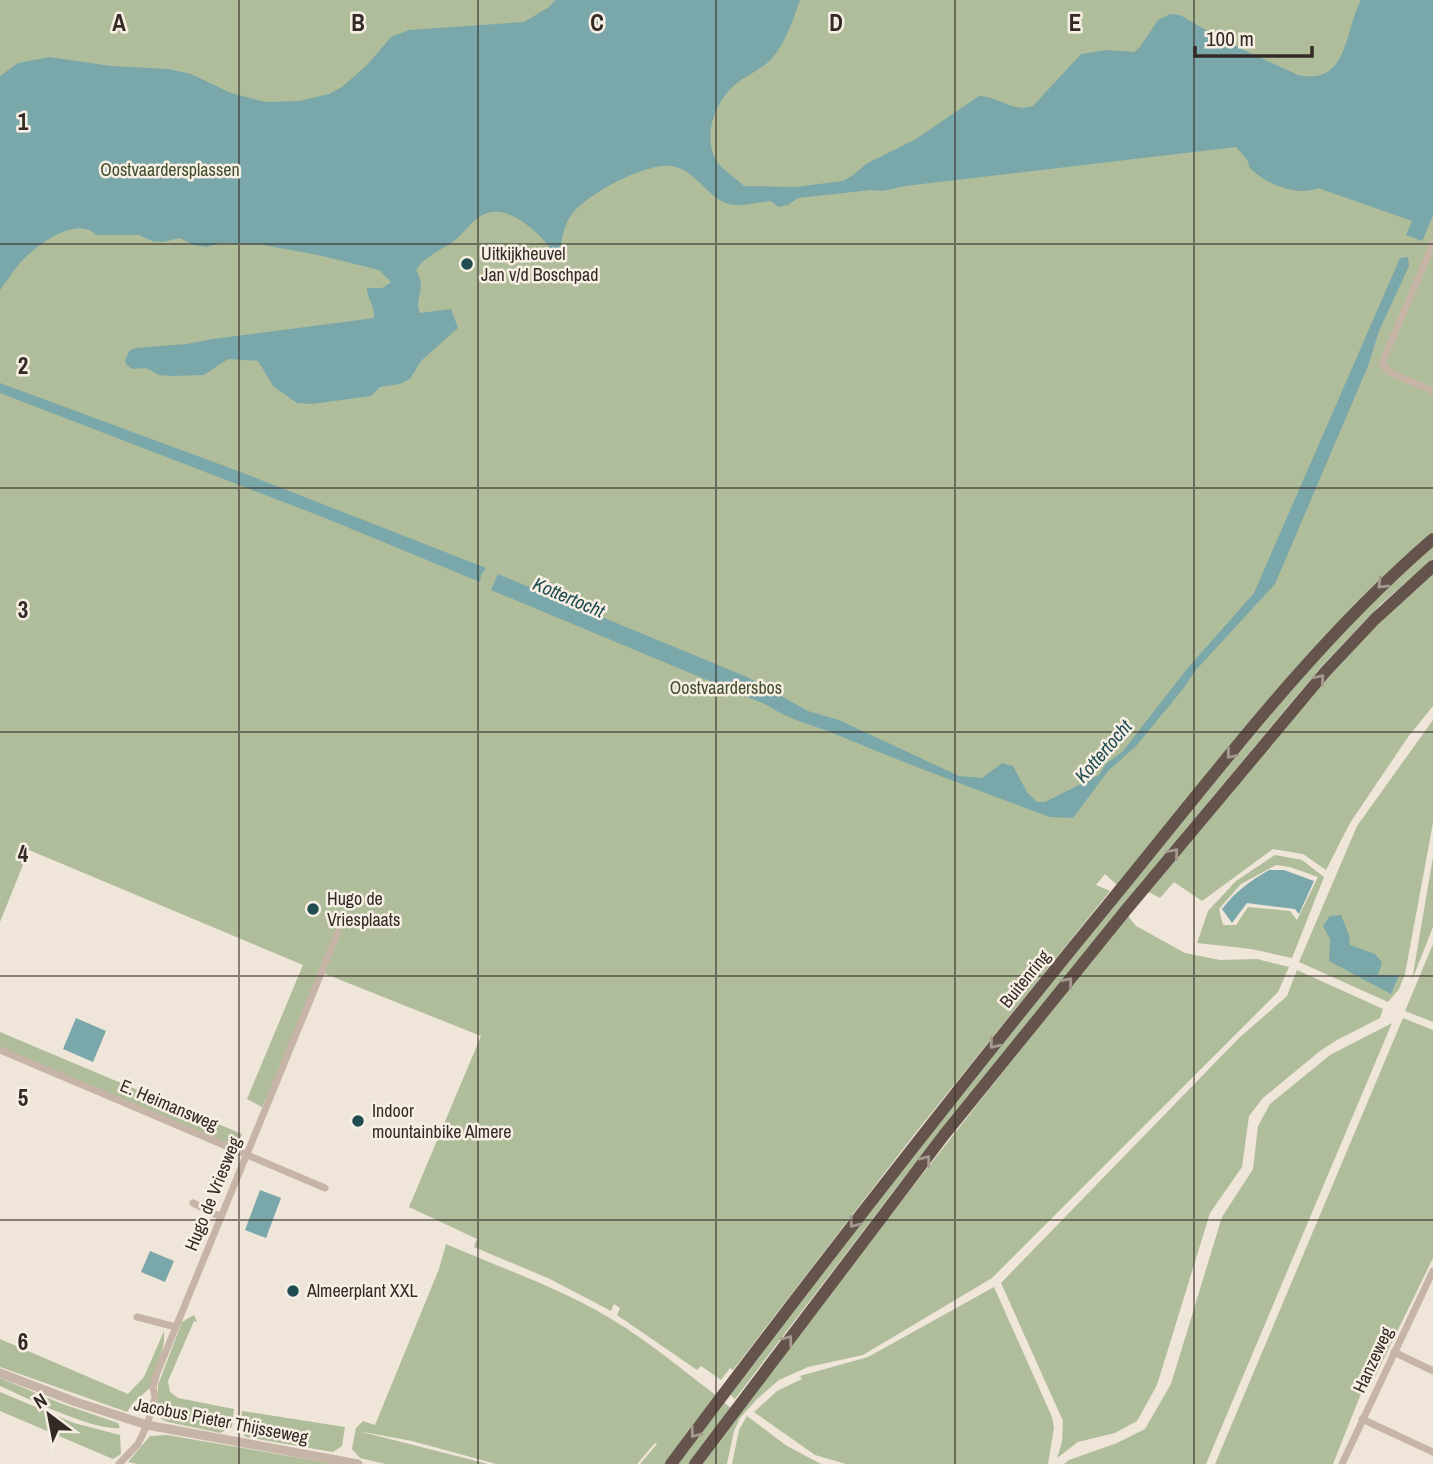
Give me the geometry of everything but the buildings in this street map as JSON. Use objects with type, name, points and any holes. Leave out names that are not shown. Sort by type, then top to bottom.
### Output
[{"type":"highway","name":"Buitenring","points":[[671,1464],[940,1111],[1205,785],[1319,650],[1380,587],[1433,538]]},
{"type":"highway","name":"Buitenring","points":[[695,1464],[936,1146],[1120,918],[1326,671],[1375,619],[1433,566]]},
{"type":"street","points":[[1433,244],[1382,362],[1389,372],[1433,391]]},
{"type":"street","name":"Hugo de Vriesweg","points":[[119,1464],[138,1444],[147,1425],[155,1398],[153,1387],[157,1373],[338,932]]},
{"type":"street","name":"E. Heimansweg","points":[[0,1050],[325,1188]]},
{"type":"street","points":[[193,1203],[221,1217]]},
{"type":"street","name":"Hanzeweg","points":[[1342,1464],[1433,1271]]},
{"type":"street","points":[[1424,1289],[1433,1293]]},
{"type":"street","points":[[137,1317],[176,1327]]},
{"type":"street","points":[[1394,1352],[1433,1371]]},
{"type":"street","name":"Jacobus Pieter Thijsseweg","points":[[0,1373],[147,1425],[359,1464]]},
{"type":"street","points":[[1362,1419],[1433,1452]]},
{"type":"green space","name":"Oostvaardersbos","points":[[0,0],[1433,0],[1433,532],[1392,568],[1117,885],[1105,874],[1096,885],[1110,891],[913,1136],[733,1370],[730,1368],[721,1380],[701,1366],[697,1370],[617,1315],[620,1308],[614,1304],[611,1311],[550,1279],[474,1247],[477,1239],[409,1207],[481,1036],[323,973],[262,1107],[247,1099],[303,965],[29,850],[0,922]]},
{"type":"green space","points":[[1433,543],[1433,559],[1380,605],[1321,667],[1200,812],[899,1184],[735,1399],[728,1393],[899,1170],[1151,858],[1324,651]]},
{"type":"green space","points":[[1433,569],[1433,706],[1408,737],[1350,823],[1326,870],[1303,854],[1273,849],[1202,901],[1174,882],[1160,898],[1147,891],[1361,639]]},
{"type":"green space","points":[[1433,720],[1433,823],[1405,974],[1399,989],[1388,1002],[1299,962],[1357,826]]},
{"type":"green space","points":[[1275,855],[1302,860],[1324,877],[1292,958],[1251,949],[1197,943],[1208,911],[1236,881]],"holes":[[[1276,865],[1318,877],[1297,920],[1290,911],[1248,907],[1236,925],[1223,925],[1219,909],[1241,884]]]},
{"type":"green space","points":[[1433,857],[1433,927],[1412,980]]},
{"type":"green space","points":[[1128,916],[1136,926],[1185,953],[1220,960],[1257,959],[1289,967],[1278,992],[992,1278],[863,1355],[808,1367],[779,1380],[740,1418],[734,1431],[727,1464],[701,1464],[912,1188]]},
{"type":"green space","points":[[1433,944],[1433,1022],[1405,1011]]},
{"type":"green space","points":[[1297,970],[1383,1009],[1380,1018],[1320,1051],[1263,1098],[1249,1116],[1242,1167],[1210,1213],[1157,1385],[1137,1421],[1115,1433],[1078,1442],[1057,1458],[1062,1442],[1063,1421],[1001,1283],[1239,1038],[1287,996]]},
{"type":"green space","points":[[1403,1018],[1433,1030],[1433,1258],[1375,1377],[1366,1381],[1333,1464],[1215,1464]]},
{"type":"green space","points":[[1392,1023],[1206,1464],[1064,1464],[1145,1429],[1171,1384],[1222,1217],[1253,1169],[1258,1126],[1270,1104],[1330,1055]]},
{"type":"green space","points":[[0,1032],[242,1134],[238,1145],[234,1146],[0,1048]]},
{"type":"green space","points":[[446,1244],[539,1283],[611,1318],[717,1396],[665,1464],[640,1464],[657,1444],[655,1443],[637,1464],[496,1464],[412,1441],[358,1431],[488,1464],[385,1464],[360,1458],[352,1449],[356,1428],[363,1421],[375,1425],[439,1269]]},
{"type":"green space","points":[[994,1287],[1052,1417],[1054,1428],[1048,1464],[846,1464],[815,1455],[754,1412],[777,1391],[802,1379],[800,1376],[868,1357]]},
{"type":"green space","points":[[194,1315],[197,1322],[194,1321],[168,1381],[170,1392],[178,1398],[234,1409],[232,1427],[220,1433],[168,1422],[161,1419],[157,1410],[158,1385],[182,1322]]},
{"type":"green space","points":[[164,1331],[162,1353],[150,1388],[127,1412],[0,1367],[0,1339],[128,1394],[144,1377]]},
{"type":"green space","points":[[0,1378],[118,1423],[120,1428],[108,1428],[60,1413],[0,1386]]},
{"type":"green space","points":[[0,1392],[74,1423],[120,1435],[121,1454],[113,1459],[0,1411]]},
{"type":"green space","points":[[722,1401],[731,1408],[691,1464],[676,1464]]},
{"type":"green space","points":[[242,1411],[345,1427],[342,1446],[333,1452],[246,1437],[240,1430]]},
{"type":"green space","points":[[747,1416],[787,1446],[821,1464],[732,1464],[739,1430]]},
{"type":"green space","points":[[167,1435],[335,1464],[128,1462],[150,1436]]},
{"type":"water","points":[[555,0],[800,0],[789,31],[777,52],[768,62],[737,83],[723,98],[713,118],[710,140],[716,160],[744,186],[795,187],[843,181],[866,164],[916,139],[979,96],[1012,106],[1033,106],[1081,54],[1108,50],[1134,52],[1158,20],[1170,14],[1180,15],[1225,41],[1298,75],[1315,76],[1327,72],[1336,64],[1361,0],[1433,0],[1433,216],[1422,241],[1406,235],[1412,221],[1318,188],[1292,190],[1265,180],[1249,167],[1246,158],[1236,147],[905,186],[883,191],[798,198],[788,205],[778,207],[771,201],[738,205],[726,203],[711,194],[684,170],[665,166],[651,168],[605,188],[580,206],[567,223],[559,254],[556,255],[532,229],[511,215],[489,212],[479,217],[455,240],[429,257],[416,270],[421,283],[418,303],[420,313],[451,309],[458,328],[421,361],[410,379],[400,384],[380,387],[371,396],[312,404],[297,403],[273,386],[258,361],[228,359],[204,375],[172,376],[159,375],[146,368],[132,369],[125,360],[130,350],[136,348],[187,344],[374,318],[367,288],[382,288],[391,282],[379,270],[258,244],[220,243],[207,247],[193,245],[180,238],[163,242],[152,241],[139,235],[96,235],[78,228],[56,235],[35,249],[20,263],[0,290],[0,76],[18,63],[50,57],[111,66],[169,69],[191,74],[231,93],[266,102],[299,101],[329,94],[342,87],[367,65],[391,37],[409,30],[524,22],[549,7]]},
{"type":"water","points":[[1408,257],[1409,266],[1379,331],[1368,366],[1275,584],[1195,671],[1136,746],[1108,771],[1073,818],[1050,817],[918,768],[794,719],[767,705],[491,590],[498,574],[747,677],[808,711],[839,720],[959,776],[982,778],[1002,763],[1013,766],[1027,792],[1037,802],[1045,802],[1099,775],[1106,764],[1123,751],[1186,670],[1254,593],[1400,258]]},
{"type":"water","points":[[0,383],[238,471],[486,568],[480,582],[325,518],[0,393]]},
{"type":"water","points":[[1269,870],[1284,870],[1314,881],[1299,914],[1295,909],[1247,903],[1232,923],[1222,909],[1243,887]]},
{"type":"water","points":[[1341,915],[1350,945],[1375,954],[1382,962],[1378,975],[1399,975],[1391,994],[1329,961],[1330,939],[1323,926],[1330,916]]},
{"type":"water","points":[[76,1018],[106,1031],[93,1062],[63,1049]]},
{"type":"water","points":[[260,1190],[281,1198],[266,1238],[245,1230]]},
{"type":"water","points":[[150,1251],[174,1261],[165,1282],[141,1272]]},
{"type":"place","name":"Uitkijkheuvel Jan v/d Boschpad","points":[[467,264]]},
{"type":"place","name":"Hugo de Vriesplaats","points":[[313,909]]},
{"type":"place","name":"Indoor mountainbike Almere","points":[[358,1121]]},
{"type":"place","name":"Almeerplant XXL","points":[[293,1291]]},
{"type":"park label","name":"Oostvaardersplassen","points":[[170,170]]},
{"type":"water label","name":"Kottertocht","points":[[569,597]]},
{"type":"water label","name":"Kottertocht","points":[[1103,751]]}]
